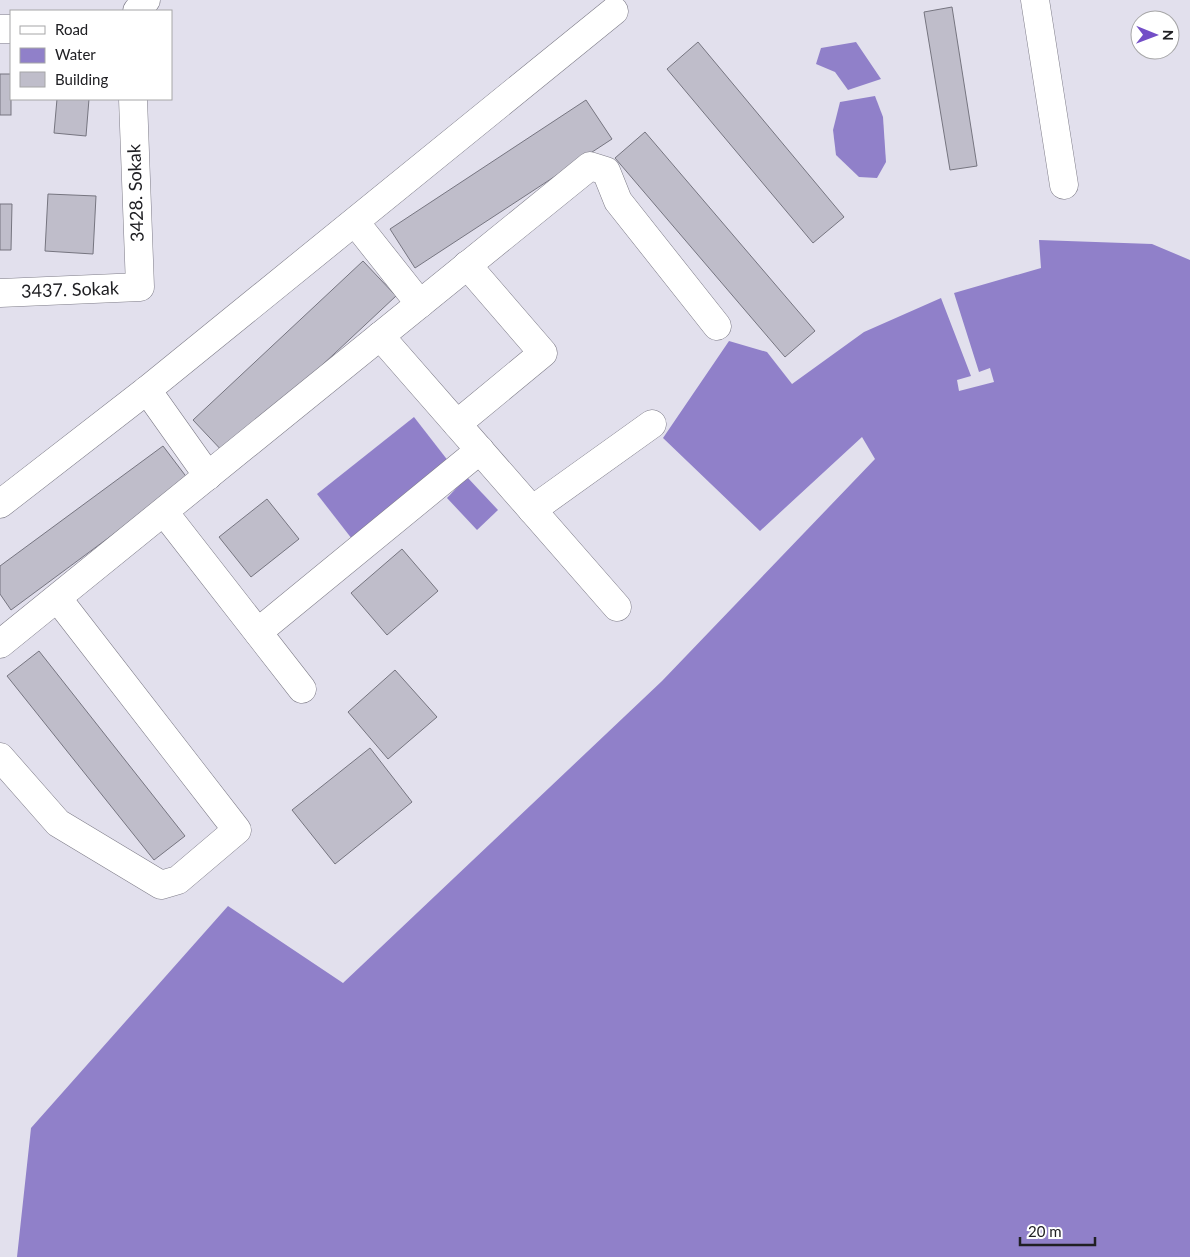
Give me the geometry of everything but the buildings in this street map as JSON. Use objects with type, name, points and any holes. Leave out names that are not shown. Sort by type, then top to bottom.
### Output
[{"type":"street","points":[[138,10],[146,0]]},
{"type":"street","points":[[1035,0],[1064,185]]},
{"type":"street","points":[[0,504],[147,390],[614,11]]},
{"type":"street","name":"3428. Sokak","points":[[133,100],[140,287]]},
{"type":"street","points":[[0,644],[58,599],[590,166],[606,171],[618,201],[717,326]]},
{"type":"street","points":[[354,222],[420,304]]},
{"type":"street","points":[[457,424],[543,353],[467,266]]},
{"type":"street","name":"3437. Sokak","points":[[0,293],[140,287]]},
{"type":"street","points":[[380,336],[617,607]]},
{"type":"street","points":[[147,390],[208,476]]},
{"type":"street","points":[[532,510],[652,424]]},
{"type":"street","points":[[258,632],[480,450]]},
{"type":"street","points":[[164,512],[302,689]]},
{"type":"street","points":[[0,757],[58,823],[161,885],[178,880],[237,830],[58,599]]},
{"type":"water","points":[[856,42],[881,79],[848,90],[835,72],[816,64],[821,48]]},
{"type":"water","points":[[875,96],[883,117],[886,162],[877,178],[859,177],[836,155],[833,130],[840,102]]},
{"type":"water","points":[[1039,240],[1152,244],[1190,260],[1190,1257],[17,1257],[31,1128],[228,906],[343,983],[662,681],[875,459],[862,437],[760,531],[663,438],[729,341],[767,352],[792,384],[864,332],[941,298],[971,376],[957,380],[959,391],[994,382],[990,368],[979,372],[954,293],[1041,268]]},
{"type":"water","points":[[414,417],[449,462],[352,539],[317,494]]},
{"type":"water","points":[[467,477],[498,510],[477,530],[447,498]]}]
